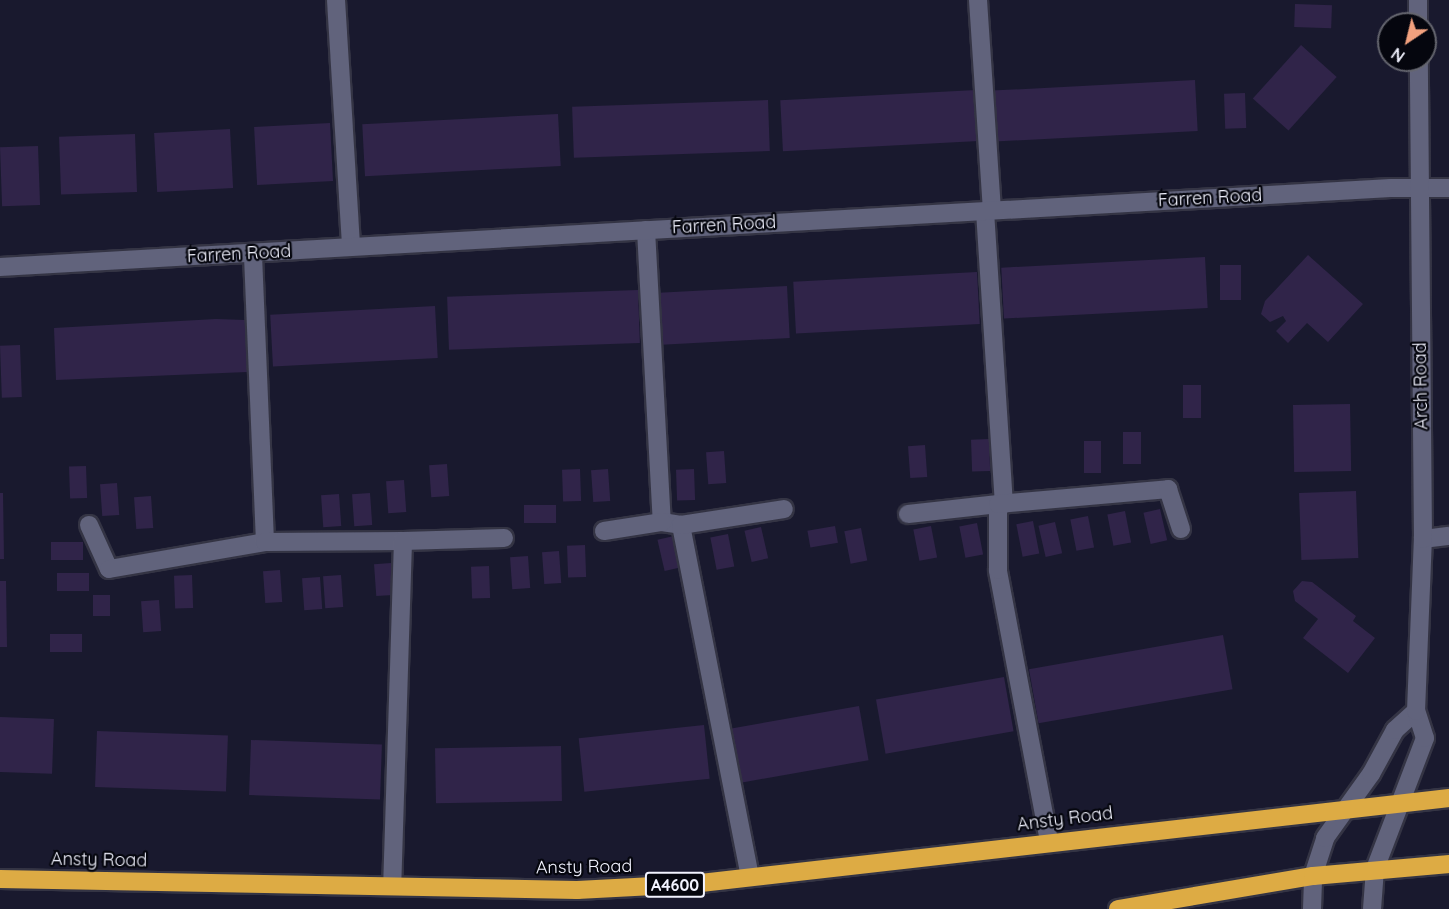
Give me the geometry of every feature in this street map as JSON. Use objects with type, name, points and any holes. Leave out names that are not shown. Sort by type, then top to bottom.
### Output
[{"type":"highway","name":"Ansty Road","points":[[0,879],[577,890],[818,873],[1048,842],[1403,800],[1449,798]]},
{"type":"highway","points":[[1118,909],[1313,876],[1449,864]]},
{"type":"street","points":[[336,0],[351,246]]},
{"type":"street","points":[[978,0],[1001,504],[998,570],[1048,842]]},
{"type":"street","name":"Arch Road","points":[[1416,711],[1423,539],[1419,72]]},
{"type":"street","name":"Farren Road","points":[[0,267],[988,210],[1420,187],[1449,188]]},
{"type":"street","points":[[646,230],[662,522]]},
{"type":"street","points":[[253,253],[265,542]]},
{"type":"street","points":[[908,514],[1168,489],[1181,529]]},
{"type":"street","points":[[604,531],[662,522],[681,525],[784,509]]},
{"type":"street","points":[[89,525],[109,569],[265,542],[504,538]]},
{"type":"street","points":[[681,525],[750,877]]},
{"type":"street","points":[[1423,539],[1449,536]]},
{"type":"street","points":[[392,886],[403,541]]},
{"type":"street","points":[[1312,909],[1313,876],[1325,838],[1371,774],[1395,730],[1416,711],[1425,738],[1375,869],[1372,909]]},
{"type":"building","points":[[1295,4],[1332,5],[1331,28],[1294,27]]},
{"type":"building","points":[[1301,45],[1337,77],[1288,131],[1253,99]]},
{"type":"building","points":[[1195,80],[1198,131],[995,142],[992,91]]},
{"type":"building","points":[[976,90],[979,141],[783,151],[780,100]]},
{"type":"building","points":[[1245,93],[1246,128],[1225,129],[1224,94]]},
{"type":"building","points":[[768,100],[770,151],[574,158],[572,107]]},
{"type":"building","points":[[558,114],[561,166],[365,176],[362,124]]},
{"type":"building","points":[[330,123],[333,181],[257,185],[254,127]]},
{"type":"building","points":[[230,129],[233,188],[157,192],[154,133]]},
{"type":"building","points":[[135,134],[137,192],[61,195],[59,137]]},
{"type":"building","points":[[38,146],[40,205],[2,206],[0,147]]},
{"type":"building","points":[[1308,255],[1363,304],[1328,342],[1307,323],[1288,343],[1276,331],[1286,321],[1283,316],[1270,322],[1261,314],[1265,301]]},
{"type":"building","points":[[1205,257],[1208,308],[1004,319],[1001,268]]},
{"type":"building","points":[[1220,265],[1241,265],[1241,300],[1220,300]]},
{"type":"building","points":[[977,272],[980,324],[796,334],[793,282]]},
{"type":"building","points":[[787,286],[790,338],[662,345],[659,293]]},
{"type":"building","points":[[638,290],[640,343],[449,350],[447,297]]},
{"type":"building","points":[[435,306],[438,358],[273,367],[270,315]]},
{"type":"building","points":[[216,319],[245,320],[247,372],[56,380],[54,328]]},
{"type":"building","points":[[20,345],[22,397],[2,398],[0,346]]},
{"type":"building","points":[[1183,385],[1201,385],[1201,418],[1183,418]]},
{"type":"building","points":[[1350,404],[1351,471],[1294,472],[1293,405]]},
{"type":"building","points":[[1123,432],[1141,432],[1141,464],[1123,464]]},
{"type":"building","points":[[989,439],[990,471],[972,472],[971,440]]},
{"type":"building","points":[[1084,441],[1101,441],[1101,473],[1084,473]]},
{"type":"building","points":[[925,445],[927,477],[910,478],[908,446]]},
{"type":"building","points":[[724,451],[726,483],[708,484],[706,452]]},
{"type":"building","points":[[447,464],[449,496],[431,497],[429,465]]},
{"type":"building","points":[[86,466],[87,498],[70,499],[69,467]]},
{"type":"building","points":[[580,469],[581,501],[563,502],[562,470]]},
{"type":"building","points":[[608,469],[610,501],[593,502],[591,470]]},
{"type":"building","points":[[694,469],[695,500],[677,501],[676,470]]},
{"type":"building","points":[[404,480],[406,512],[388,513],[386,481]]},
{"type":"building","points":[[117,483],[119,515],[102,516],[100,484]]},
{"type":"building","points":[[1356,491],[1358,558],[1301,560],[1299,493]]},
{"type":"building","points":[[0,493],[3,493],[4,559],[0,559]]},
{"type":"building","points":[[370,493],[372,525],[354,526],[352,494]]},
{"type":"building","points":[[339,494],[341,526],[323,527],[321,495]]},
{"type":"building","points":[[151,496],[153,528],[136,529],[134,497]]},
{"type":"building","points":[[524,505],[556,505],[556,523],[524,523]]},
{"type":"building","points":[[1160,509],[1167,540],[1151,544],[1143,513]]},
{"type":"building","points":[[1125,511],[1131,542],[1113,546],[1107,514]]},
{"type":"building","points":[[1088,516],[1094,547],[1076,551],[1070,519]]},
{"type":"building","points":[[1033,521],[1039,553],[1023,557],[1016,524]]},
{"type":"building","points":[[1055,522],[1062,553],[1046,557],[1038,526]]},
{"type":"building","points":[[977,523],[983,554],[965,558],[959,526]]},
{"type":"building","points":[[835,526],[838,543],[810,548],[807,531]]},
{"type":"building","points":[[931,526],[937,557],[919,561],[913,529]]},
{"type":"building","points":[[761,527],[768,558],[752,562],[744,531]]},
{"type":"building","points":[[861,528],[867,560],[851,564],[844,531]]},
{"type":"building","points":[[728,534],[734,566],[717,570],[710,537]]},
{"type":"building","points":[[674,536],[681,567],[665,571],[657,540]]},
{"type":"building","points":[[51,542],[83,542],[83,560],[51,560]]},
{"type":"building","points":[[585,545],[586,577],[568,578],[567,546]]},
{"type":"building","points":[[559,551],[561,583],[544,584],[542,552]]},
{"type":"building","points":[[528,556],[530,588],[512,589],[510,557]]},
{"type":"building","points":[[391,563],[393,595],[376,596],[374,564]]},
{"type":"building","points":[[489,566],[490,598],[472,599],[471,567]]},
{"type":"building","points":[[280,570],[282,602],[265,603],[263,571]]},
{"type":"building","points":[[57,573],[89,573],[89,591],[57,591]]},
{"type":"building","points":[[192,575],[193,608],[175,609],[174,576]]},
{"type":"building","points":[[341,575],[343,607],[325,608],[323,576]]},
{"type":"building","points":[[320,577],[322,609],[304,610],[302,578]]},
{"type":"building","points":[[0,581],[6,581],[7,647],[0,647]]},
{"type":"building","points":[[1302,581],[1312,582],[1356,616],[1353,621],[1375,638],[1348,673],[1303,638],[1318,619],[1295,601],[1293,591]]},
{"type":"building","points":[[93,595],[110,595],[110,616],[93,616]]},
{"type":"building","points":[[159,600],[161,631],[143,632],[141,601]]},
{"type":"building","points":[[50,634],[82,634],[82,652],[50,652]]},
{"type":"building","points":[[1223,635],[1233,689],[1039,723],[1029,669]]},
{"type":"building","points":[[1004,677],[1014,731],[886,754],[876,700]]},
{"type":"building","points":[[859,706],[869,760],[740,783],[730,729]]},
{"type":"building","points":[[0,717],[54,719],[52,774],[0,772]]},
{"type":"building","points":[[704,725],[710,779],[584,792],[579,738]]},
{"type":"building","points":[[97,731],[228,736],[226,792],[95,787]]},
{"type":"building","points":[[251,740],[382,745],[380,800],[249,795]]},
{"type":"building","points":[[561,746],[562,801],[436,803],[435,748]]}]
